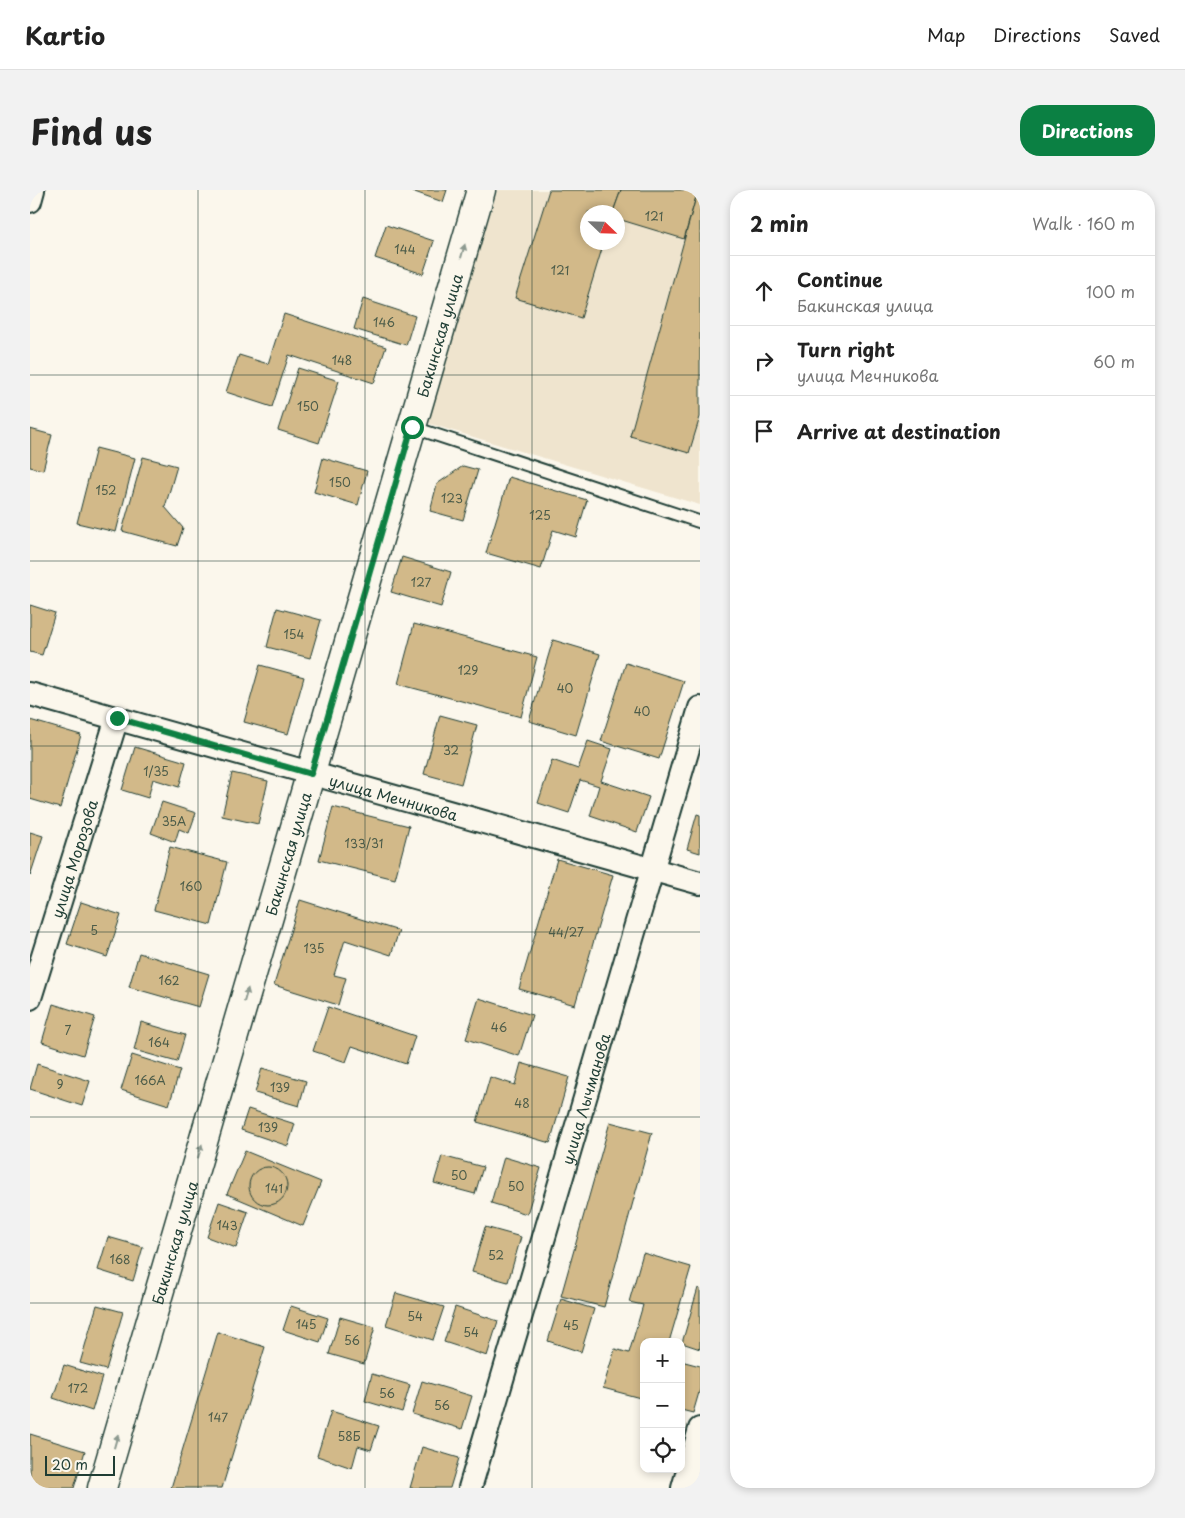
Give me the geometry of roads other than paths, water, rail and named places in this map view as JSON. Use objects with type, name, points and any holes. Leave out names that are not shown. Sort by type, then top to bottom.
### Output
[{"type":"main road","name":"Бакинская улица","points":[[102,1488],[481,190]]},
{"type":"street","points":[[30,201],[33,190]]},
{"type":"street","name":"улица Мечникова","points":[[30,694],[700,883]]},
{"type":"street","name":"улица Лычманова","points":[[470,1488],[700,708]]},
{"type":"street","name":"улица Морозова","points":[[30,998],[117,718]]},
{"type":"street","points":[[683,1488],[700,1429]]},
{"type":"lane","points":[[412,427],[700,522]]}]
